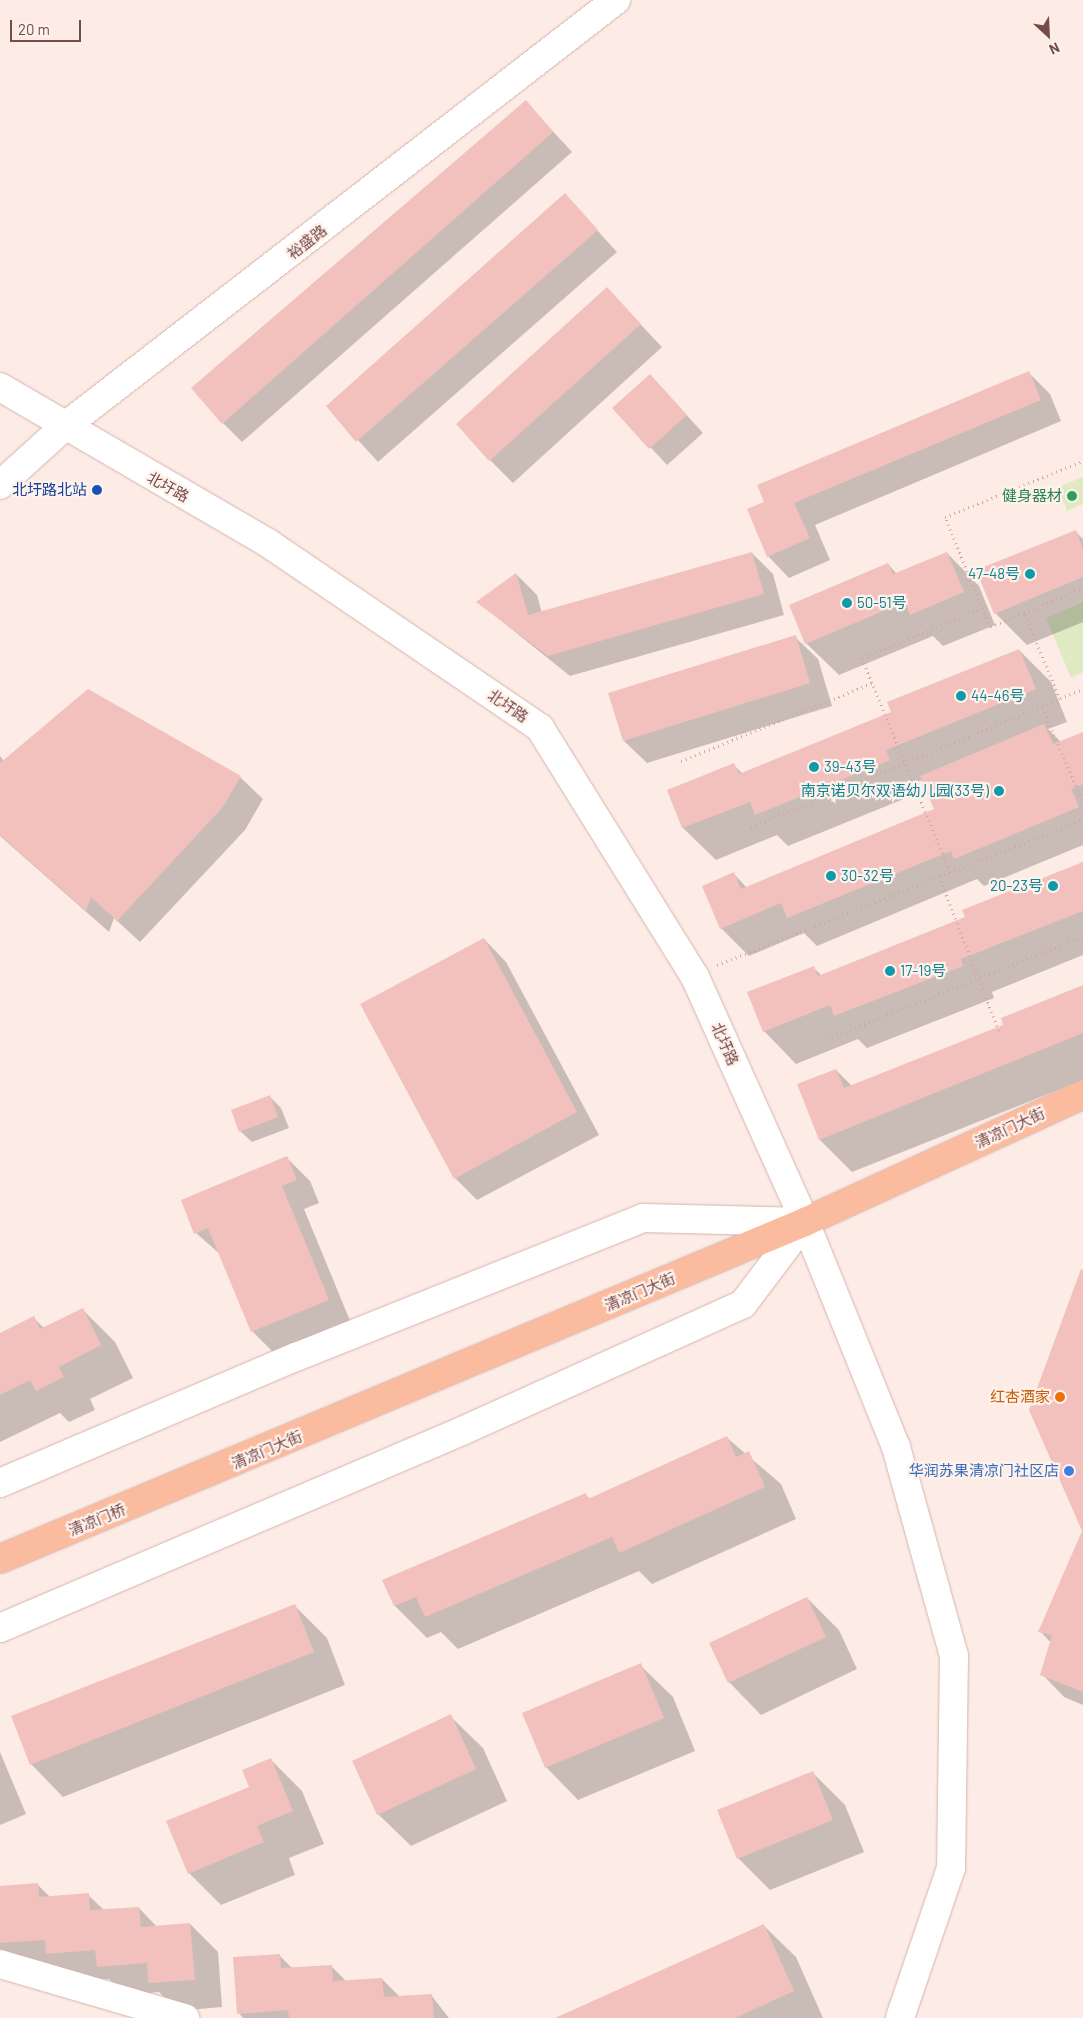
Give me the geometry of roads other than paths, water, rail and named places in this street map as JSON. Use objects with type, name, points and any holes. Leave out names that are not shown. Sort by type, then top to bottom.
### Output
[{"type":"main road","name":"清凉门大街","points":[[194,1481],[805,1222],[1083,1095]]},
{"type":"main road","name":"清凉门桥","points":[[0,1559],[194,1481]]},
{"type":"street","name":"裕盛路","points":[[0,485],[64,428],[616,0]]},
{"type":"street","name":"北圩路","points":[[0,387],[64,428],[268,543],[540,728],[693,975],[805,1222],[896,1447],[954,1656],[951,1868],[900,2018]]},
{"type":"street","points":[[0,1483],[296,1357],[642,1218],[805,1222]]},
{"type":"street","points":[[0,1628],[462,1431],[742,1304],[805,1222]]},
{"type":"street","points":[[0,1964],[185,2018]]},
{"type":"place","name":"北圩路北站","points":[[97,490]]},
{"type":"place","name":"健身器材","points":[[1072,496]]},
{"type":"place","name":"47-48号","points":[[1030,574]]},
{"type":"place","name":"50-51号","points":[[847,603]]},
{"type":"place","name":"44-46号","points":[[961,696]]},
{"type":"place","name":"39-43号","points":[[814,767]]},
{"type":"place","name":"南京诺贝尔双语幼儿园(33号)","points":[[999,791]]},
{"type":"place","name":"30-32号","points":[[831,876]]},
{"type":"place","name":"20-23号","points":[[1053,886]]},
{"type":"place","name":"17-19号","points":[[890,971]]},
{"type":"place","name":"红杏酒家","points":[[1060,1397]]},
{"type":"place","name":"华润苏果清凉门社区店","points":[[1069,1471]]}]
